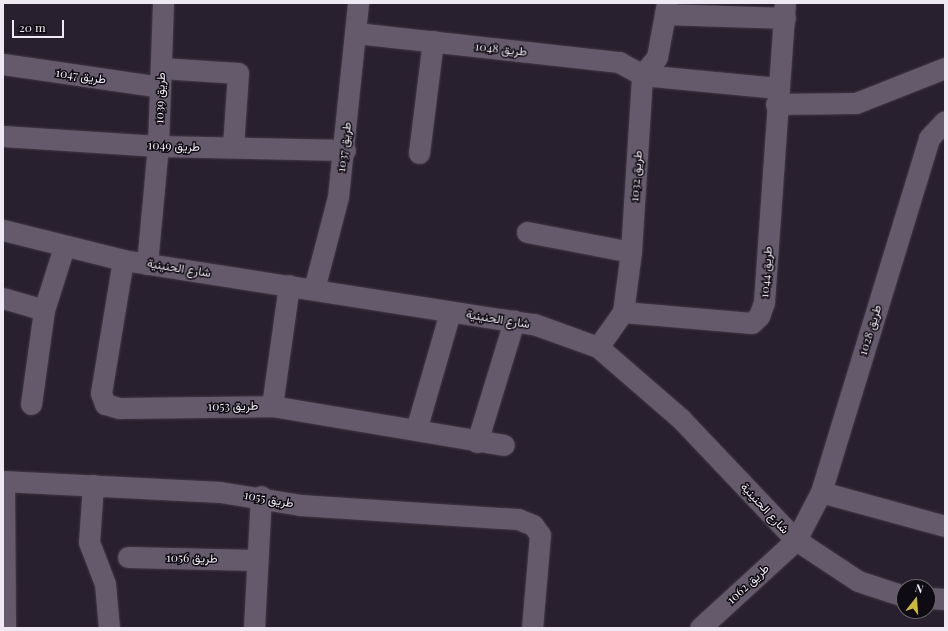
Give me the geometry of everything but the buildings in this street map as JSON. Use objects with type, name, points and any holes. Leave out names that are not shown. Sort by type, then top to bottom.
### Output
[{"type":"street","name":"طريق 1039","points":[[147,264],[158,146],[163,3]]},
{"type":"street","name":"طريق 1037","points":[[314,289],[338,197],[358,3]]},
{"type":"street","name":"طريق 1044","points":[[623,312],[752,323],[759,316],[764,302],[777,96],[785,11],[666,8]]},
{"type":"street","points":[[642,75],[657,57],[666,8]]},
{"type":"street","name":"طريق 1048","points":[[356,33],[619,62],[642,75]]},
{"type":"street","points":[[419,153],[433,41]]},
{"type":"street","name":"طريق 1047","points":[[3,64],[160,78],[238,73],[233,147]]},
{"type":"street","points":[[642,75],[777,96],[856,103],[945,68]]},
{"type":"street","name":"طريق 1032","points":[[598,347],[623,312],[631,252],[642,75]]},
{"type":"street","name":"طريق 1028","points":[[796,540],[821,492],[929,138],[945,121]]},
{"type":"street","name":"طريق 1049","points":[[3,136],[158,146],[344,150]]},
{"type":"street","name":"شارع الحنينية","points":[[4,232],[64,248],[122,260],[534,324],[598,347],[682,419],[796,540],[858,581],[896,593]]},
{"type":"street","points":[[527,232],[631,252]]},
{"type":"street","points":[[31,404],[44,310],[64,248]]},
{"type":"street","name":"طريق 1053","points":[[122,260],[101,393],[105,404],[119,408],[272,406],[416,430],[477,442],[504,444]]},
{"type":"street","points":[[272,406],[289,285]]},
{"type":"street","points":[[3,298],[44,310]]},
{"type":"street","points":[[416,430],[450,312]]},
{"type":"street","points":[[477,442],[514,321]]},
{"type":"street","points":[[3,480],[6,628]]},
{"type":"street","name":"طريق 1055","points":[[3,480],[261,496],[300,505],[518,519],[533,525],[540,535],[532,628]]},
{"type":"street","points":[[93,485],[89,542],[105,584],[109,628]]},
{"type":"street","points":[[821,492],[945,526]]},
{"type":"street","points":[[254,628],[256,560],[261,496]]},
{"type":"street","name":"طريق 1062","points":[[700,628],[796,540]]},
{"type":"street","name":"طريق 1056","points":[[128,557],[256,560]]}]
